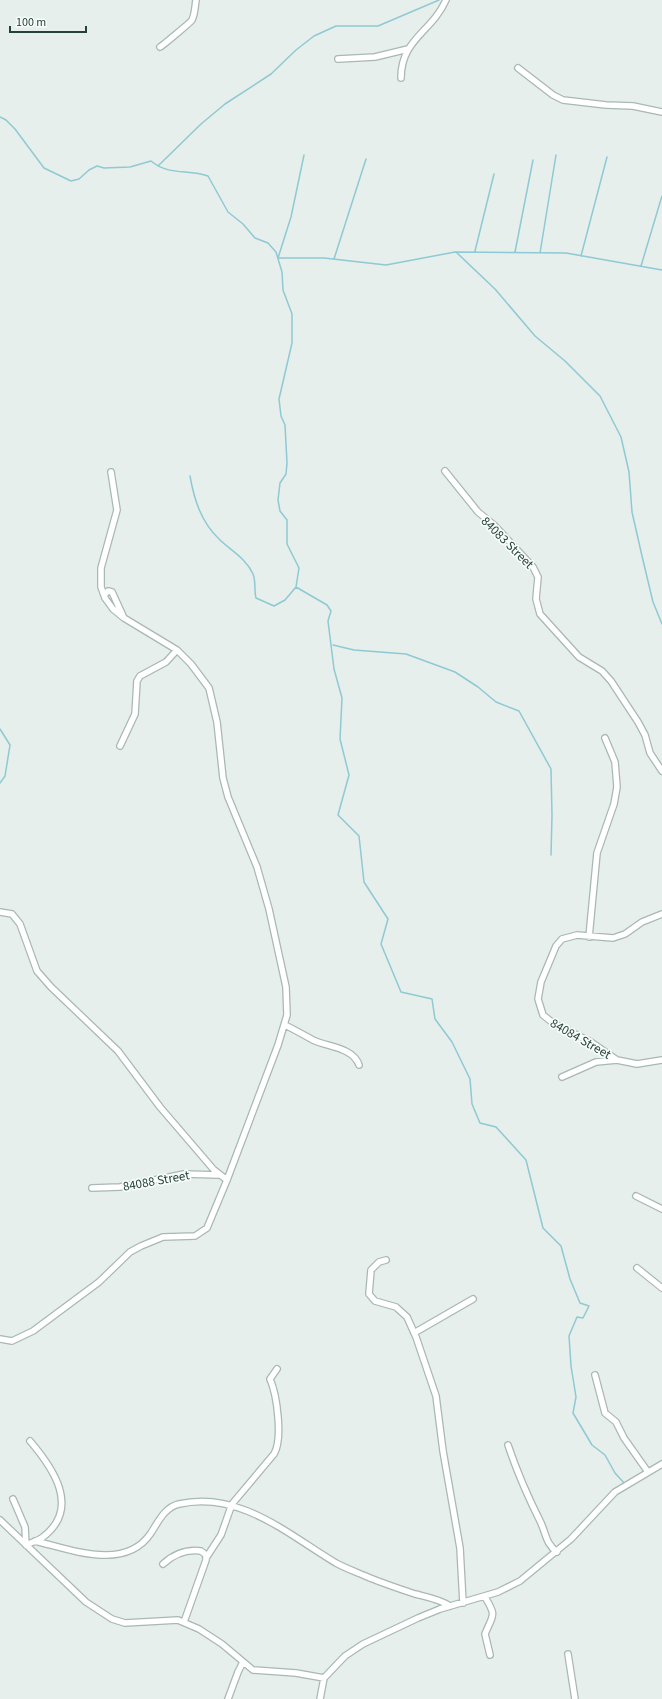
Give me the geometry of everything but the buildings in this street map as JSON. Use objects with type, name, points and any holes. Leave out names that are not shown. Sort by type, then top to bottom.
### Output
[{"type":"street","points":[[160,47],[166,44],[172,36],[191,22],[196,0]]},
{"type":"street","points":[[401,78],[402,61],[408,49],[436,15],[446,0]]},
{"type":"street","points":[[338,59],[375,57],[408,49]]},
{"type":"street","points":[[518,68],[553,95],[564,100],[606,105],[633,106],[662,112]]},
{"type":"street","name":"84083 Street","points":[[445,471],[478,512],[494,525],[536,570],[538,581],[537,606],[540,614],[579,657],[602,671],[611,681],[638,722],[645,735],[650,753],[662,771]]},
{"type":"street","points":[[0,1339],[12,1341],[33,1331],[79,1297],[130,1252],[141,1246],[159,1238],[194,1236],[203,1232],[211,1221],[227,1180],[285,1024],[288,1005],[270,909],[257,867],[233,810],[224,783],[220,739],[212,696],[209,688],[178,650],[124,618],[110,605],[104,595],[100,581],[101,568],[116,510],[111,472]]},
{"type":"street","points":[[104,595],[108,591],[112,592],[124,618]]},
{"type":"street","points":[[120,746],[135,714],[137,681],[140,676],[166,662],[178,650]]},
{"type":"street","points":[[589,937],[597,853],[614,804],[617,788],[615,762],[605,738]]},
{"type":"street","points":[[0,912],[12,914],[20,924],[37,971],[122,1056],[160,1107],[219,1175],[227,1180]]},
{"type":"street","name":"84084 Street","points":[[617,1060],[592,1042],[553,1023],[543,1015],[539,1005],[542,982],[558,942],[570,936],[607,938],[619,937],[642,922],[662,914]]},
{"type":"street","points":[[285,1024],[314,1041],[347,1052],[356,1058],[359,1065]]},
{"type":"street","points":[[562,1077],[596,1062],[617,1060],[637,1064],[662,1060]]},
{"type":"street","name":"84088 Street","points":[[92,1188],[120,1187],[184,1174],[219,1175]]},
{"type":"street","points":[[636,1196],[662,1209]]},
{"type":"street","points":[[386,1260],[379,1262],[371,1270],[369,1294],[372,1299],[388,1303],[402,1311],[407,1317],[438,1403],[442,1451],[460,1554],[463,1603]]},
{"type":"street","points":[[637,1268],[662,1288]]},
{"type":"street","points":[[414,1333],[473,1299]]},
{"type":"street","points":[[184,1622],[206,1558],[221,1535],[232,1504],[274,1454],[278,1446],[279,1438],[274,1388],[270,1378],[278,1369]]},
{"type":"street","points":[[595,1375],[605,1413],[616,1422],[624,1438],[648,1472]]},
{"type":"street","points":[[26,1545],[46,1535],[56,1523],[61,1507],[62,1492],[41,1454],[30,1441]]},
{"type":"street","points":[[508,1445],[522,1484],[542,1524],[548,1542],[557,1552]]},
{"type":"street","points":[[322,1699],[324,1678],[339,1661],[363,1644],[418,1618],[450,1606],[508,1588],[520,1581],[557,1552],[621,1487],[662,1464]]},
{"type":"street","points":[[13,1500],[25,1527],[26,1545]]},
{"type":"street","points":[[35,1541],[93,1554],[112,1556],[131,1550],[142,1543],[150,1534],[162,1515],[174,1506],[199,1502],[232,1504],[281,1527],[338,1564],[395,1588],[439,1600],[450,1606]]},
{"type":"street","points":[[0,1520],[86,1602],[112,1619],[125,1623],[170,1619],[184,1622],[222,1644],[253,1670],[296,1673],[324,1678]]},
{"type":"street","points":[[163,1564],[175,1555],[185,1551],[201,1551],[205,1553],[206,1558]]},
{"type":"street","points":[[485,1596],[493,1613],[492,1622],[485,1634],[490,1655]]},
{"type":"street","points":[[568,1654],[575,1699]]},
{"type":"street","points":[[228,1699],[243,1662]]},
{"type":"waterway","points":[[158,166],[201,124],[225,104],[271,74],[296,50],[314,36],[336,26],[378,26],[439,0]]},
{"type":"waterway","points":[[0,117],[6,120],[15,129],[44,168],[71,181],[79,179],[89,170],[97,166],[104,168],[130,167],[151,161],[165,169],[208,176],[228,212],[243,224],[255,238],[268,243],[276,252],[282,272],[283,290],[292,314],[292,343],[279,399],[281,416],[285,425],[287,463],[286,474],[280,483],[278,500],[280,511],[287,520],[287,544],[299,568],[296,587],[327,605],[331,611],[328,621],[334,669],[342,698],[340,739],[349,775],[338,815],[359,836],[364,882],[388,919],[381,944],[401,992],[432,999],[435,1019],[452,1042],[470,1079],[472,1104],[480,1123],[496,1127],[526,1160],[543,1228],[561,1246],[570,1279],[580,1303],[589,1306],[583,1318],[577,1317],[569,1336],[571,1366],[576,1397],[573,1413],[592,1445],[605,1455],[615,1473],[625,1484]]},
{"type":"waterway","points":[[304,155],[291,217],[278,258],[324,258],[386,265],[455,252],[566,253],[662,270]]},
{"type":"waterway","points":[[540,253],[556,155]]},
{"type":"waterway","points":[[581,256],[607,157]]},
{"type":"waterway","points":[[334,259],[366,159]]},
{"type":"waterway","points":[[515,252],[533,160]]},
{"type":"waterway","points":[[475,251],[494,174]]},
{"type":"waterway","points":[[641,266],[662,196]]},
{"type":"waterway","points":[[456,252],[495,289],[535,336],[565,361],[600,396],[621,437],[629,472],[632,512],[653,602],[662,624]]},
{"type":"waterway","points":[[190,476],[196,502],[207,525],[219,539],[250,568],[254,577],[256,598],[274,606],[285,600],[296,587]]},
{"type":"waterway","points":[[333,645],[354,650],[406,654],[455,672],[478,687],[496,702],[519,711],[551,769],[551,855]]},
{"type":"waterway","points":[[0,729],[10,745],[5,776],[0,783]]}]
